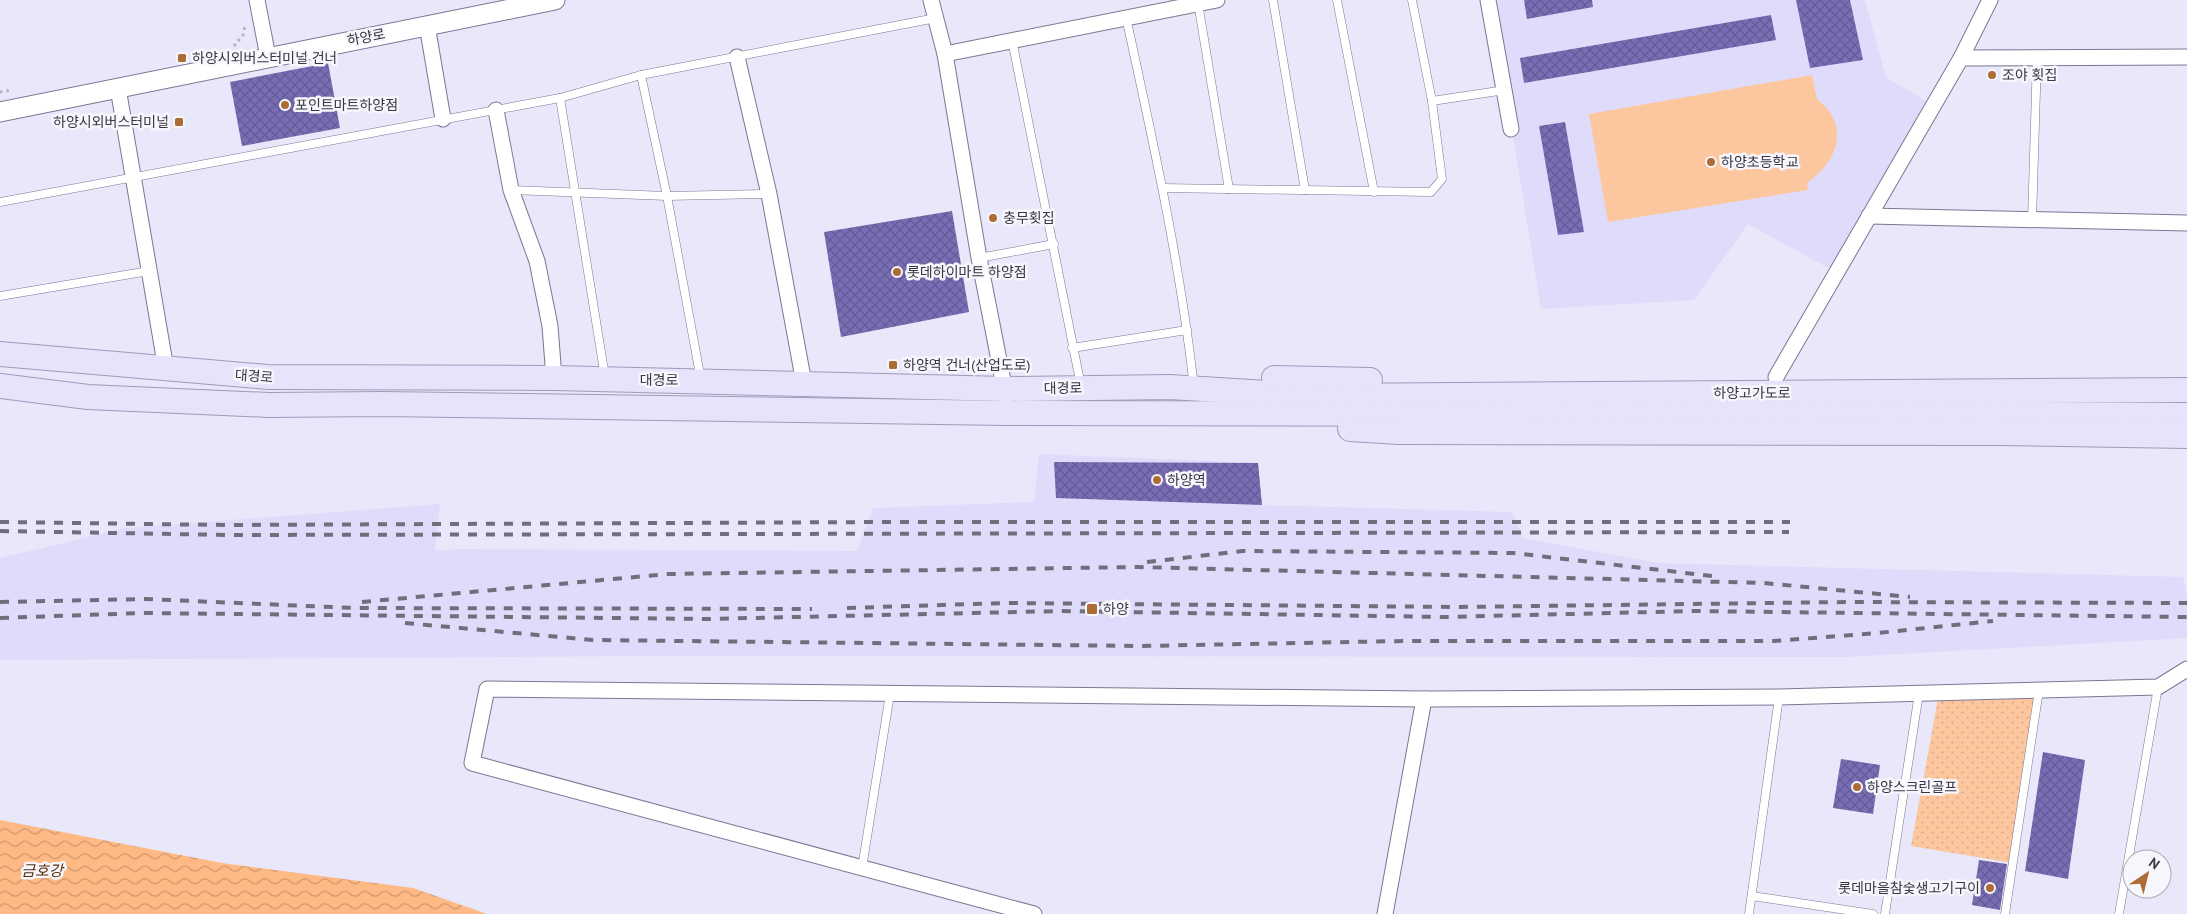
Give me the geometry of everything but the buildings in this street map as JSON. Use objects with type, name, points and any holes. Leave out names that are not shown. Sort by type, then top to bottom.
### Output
[{"type":"main road","name":"대경로","points":[[0,354],[268,377],[701,380],[1006,390],[1170,387],[1318,405]]},
{"type":"main road","points":[[1170,387],[1193,379],[1219,377],[1406,380],[1776,377],[2187,377]]},
{"type":"main road","name":"대경로","points":[[0,386],[88,397],[270,405],[382,404],[1007,413],[1242,414],[1318,405]]},
{"type":"main road","name":"하양고가도로","points":[[1318,405],[2187,390]]},
{"type":"main road","name":"하양고가도로","points":[[1318,405],[2187,415]]},
{"type":"main road","points":[[1242,414],[1290,426],[1399,432],[1996,432],[2187,436]]},
{"type":"street","points":[[257,0],[268,57]]},
{"type":"street","name":"하양로","points":[[0,112],[427,25],[488,10],[555,0]]},
{"type":"street","points":[[931,0],[945,54],[979,258],[1006,390],[1007,413]]},
{"type":"street","points":[[945,54],[1217,0]]},
{"type":"street","points":[[1488,0],[1511,129]]},
{"type":"street","points":[[1776,377],[1961,58],[1990,0]]},
{"type":"street","points":[[427,25],[443,119]]},
{"type":"street","points":[[738,57],[769,194],[804,383]]},
{"type":"street","points":[[1961,58],[2187,57]]},
{"type":"street","points":[[118,88],[166,369]]},
{"type":"street","points":[[496,110],[511,190],[536,261],[550,326],[554,378]]},
{"type":"street","points":[[1869,216],[2187,223]]},
{"type":"street","points":[[1034,914],[472,763],[486,689],[1424,699],[1779,697],[2158,687],[2187,668]]},
{"type":"street","points":[[1385,914],[1424,699]]},
{"type":"lane","points":[[1273,0],[1305,190]]},
{"type":"lane","points":[[1337,0],[1374,192]]},
{"type":"lane","points":[[1163,188],[1431,192],[1442,179],[1432,101],[1412,0]]},
{"type":"lane","points":[[1198,3],[1228,189]]},
{"type":"lane","points":[[0,202],[560,98],[641,75],[936,18]]},
{"type":"lane","points":[[1126,18],[1163,188],[1187,330],[1193,379]]},
{"type":"lane","points":[[1012,40],[1054,244],[1081,388]]},
{"type":"lane","points":[[2032,220],[2037,58]]},
{"type":"lane","points":[[641,75],[667,196],[701,380]]},
{"type":"lane","points":[[1432,101],[1505,90]]},
{"type":"lane","points":[[560,98],[606,380]]},
{"type":"lane","points":[[511,190],[667,196],[769,194]]},
{"type":"lane","points":[[979,258],[1054,244]]},
{"type":"lane","points":[[0,296],[149,271]]},
{"type":"lane","points":[[1072,348],[1187,330]]},
{"type":"lane","points":[[2119,914],[2158,687]]},
{"type":"lane","points":[[2005,914],[2039,690]]},
{"type":"lane","points":[[1884,914],[1919,693]]},
{"type":"lane","points":[[862,868],[890,694]]},
{"type":"lane","points":[[1749,914],[1779,697]]},
{"type":"lane","points":[[1752,896],[1873,914]]},
{"type":"path","points":[[226,47],[236,45],[243,35],[245,27],[243,18]]},
{"type":"path","points":[[0,92],[19,88]]},
{"type":"shaded area","name":"하양초등학교","points":[[1491,0],[1865,0],[1886,77],[1936,107],[1839,274],[1748,224],[1694,300],[1541,309]]},
{"type":"shaded area","points":[[1812,75],[1817,99],[1828,109],[1837,131],[1833,154],[1818,174],[1807,183],[1808,190],[1608,222],[1589,114]]},
{"type":"shaded area","points":[[1039,454],[1258,463],[1262,505],[1512,512],[1523,538],[1658,563],[2183,577],[2187,596],[2187,638],[1846,657],[659,656],[0,660],[0,558],[126,528],[440,504],[435,551],[458,549],[857,551],[873,508],[1034,502]]},
{"type":"shaded area","points":[[2039,690],[2013,863],[1911,846],[1939,693]]},
{"type":"water","name":"금호강","points":[[0,820],[222,863],[413,888],[487,914],[0,914]]},
{"type":"railway","points":[[0,522],[227,525],[891,522],[1790,522]]},
{"type":"railway","points":[[0,531],[229,535],[1789,532]]},
{"type":"railway","points":[[1147,562],[1243,551],[1513,553],[1712,576]]},
{"type":"railway","points":[[362,602],[668,574],[1138,567],[1764,583],[1910,597]]},
{"type":"railway","points":[[0,602],[146,599],[354,608],[812,609]]},
{"type":"railway","points":[[847,608],[1004,603],[1457,607],[1847,602],[2187,603]]},
{"type":"railway","points":[[0,618],[143,613],[707,619],[1061,611],[1444,617],[1695,611],[2187,617]]},
{"type":"railway","points":[[405,623],[593,640],[1141,646],[1403,641],[1774,641],[1993,621]]},
{"type":"place","name":"하양시외버스터미널 건너","points":[[182,58]]},
{"type":"place","name":"조야 횟집","points":[[1992,75]]},
{"type":"place","name":"포인트마트하양점","points":[[285,105]]},
{"type":"place","name":"하양시외버스터미널","points":[[179,122]]},
{"type":"place","name":"하양초등학교","points":[[1711,162]]},
{"type":"place","name":"충무횟집","points":[[993,218]]},
{"type":"place","name":"롯데하이마트 하양점","points":[[897,272]]},
{"type":"place","name":"하양역 건너(산업도로)","points":[[893,365]]},
{"type":"place","name":"하양역","points":[[1157,480]]},
{"type":"place","name":"하양","points":[[1092,609]]},
{"type":"place","name":"하양스크린골프","points":[[1857,787]]},
{"type":"place","name":"롯데마을참숯생고기구이","points":[[1990,888]]}]
